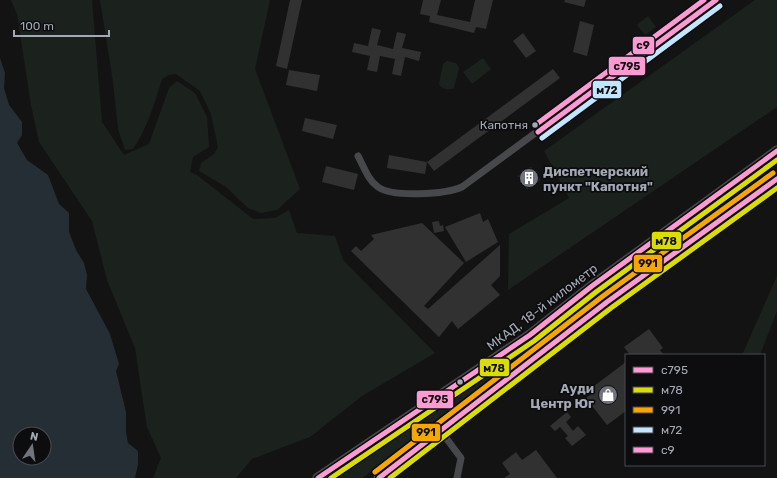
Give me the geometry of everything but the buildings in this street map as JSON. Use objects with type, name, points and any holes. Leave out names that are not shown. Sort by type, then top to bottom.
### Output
[{"type":"highway","name":"МКАД, 18-й километр","points":[[318,478],[530,335],[598,282],[777,151]]},
{"type":"highway","points":[[379,478],[607,302],[777,179]]},
{"type":"street","points":[[358,156],[372,182],[388,192],[400,193],[450,190],[462,187],[716,0]]},
{"type":"street","points":[[440,430],[460,458],[457,478]]},
{"type":"shaded area","points":[[11,0],[92,0],[102,122],[124,155],[149,144],[169,88],[177,81],[195,93],[207,117],[209,147],[193,157],[190,172],[197,175],[253,219],[275,218],[289,210],[297,233],[335,236],[343,260],[435,353],[362,396],[310,437],[252,459],[236,478],[153,478],[161,458],[147,427],[135,348],[107,280],[92,221],[39,142],[31,105],[17,14]]},
{"type":"shaded area","points":[[100,0],[270,0],[255,69],[300,189],[277,210],[261,213],[248,208],[226,187],[199,171],[201,163],[214,154],[218,147],[211,114],[200,91],[176,74],[169,75],[162,79],[150,115],[138,141],[133,149],[125,150],[118,129],[113,82]]},
{"type":"shaded area","points":[[755,0],[777,0],[777,107],[508,290],[509,234],[569,198],[544,151]]},
{"type":"shaded area","points":[[648,16],[656,27],[645,35],[637,25]]},
{"type":"shaded area","points":[[0,58],[5,73],[4,88],[9,105],[22,122],[22,135],[17,143],[27,160],[48,175],[59,204],[69,213],[69,232],[76,250],[84,263],[87,275],[86,289],[110,334],[119,364],[116,371],[126,412],[126,432],[128,443],[138,451],[138,464],[135,478],[0,478]]},
{"type":"shaded area","points":[[483,58],[491,69],[472,84],[463,72]]},
{"type":"shaded area","points":[[447,61],[456,63],[459,68],[454,88],[450,89],[443,88],[439,84],[443,64]]},
{"type":"shaded area","points":[[777,276],[777,311],[760,354],[743,353]]},
{"type":"shaded area","points":[[489,373],[492,377],[431,427],[362,478],[334,478]]},
{"type":"transit line","name":"с9","points":[[534,126],[704,0]]},
{"type":"transit line","name":"с795","points":[[538,132],[716,0]]},
{"type":"transit line","name":"м72","points":[[542,138],[720,6]]},
{"type":"transit line","name":"с795","points":[[318,478],[530,335],[592,286],[777,151]]},
{"type":"transit line","name":"м78","points":[[331,478],[534,341],[596,292],[777,160]]},
{"type":"transit line","name":"991","points":[[375,472],[603,296],[773,173]]},
{"type":"transit line","name":"с795","points":[[379,478],[607,302],[777,179]]},
{"type":"transit line","name":"м78","points":[[390,478],[611,308],[777,188]]},
{"type":"place","name":"Капотня","points":[[535,125]]},
{"type":"place","name":"Диспетчерский пункт \"Капотня\"","points":[[529,178]]},
{"type":"place","name":"Ауди Центр Юг","points":[[608,395]]}]
